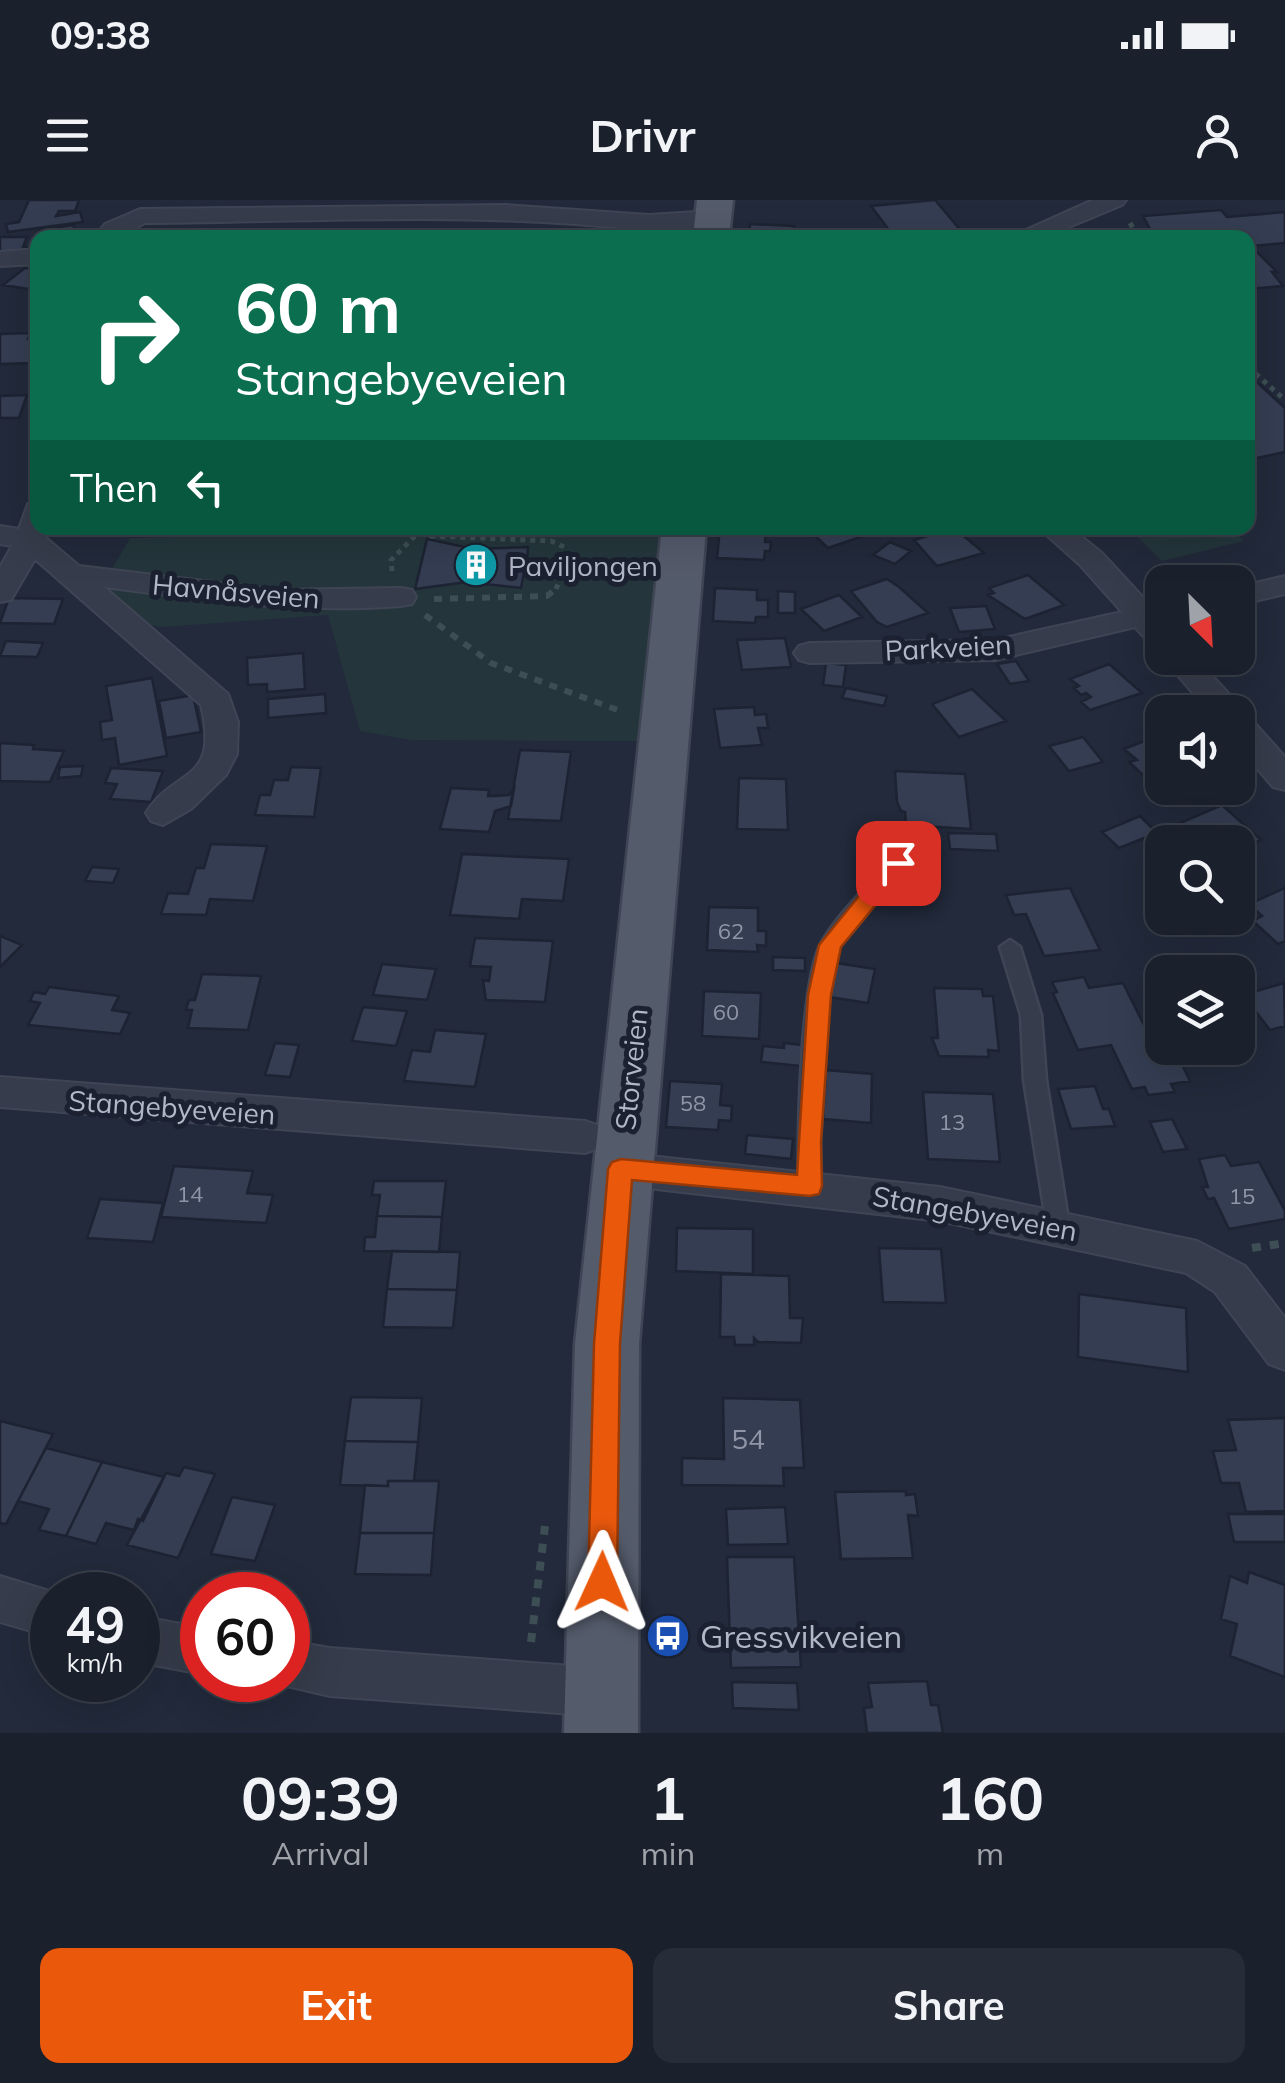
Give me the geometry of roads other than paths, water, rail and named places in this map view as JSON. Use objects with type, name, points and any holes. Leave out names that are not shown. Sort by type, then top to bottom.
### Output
[{"type":"main road","name":"Storveien","points":[[600,1713],[607,1344],[603,1153],[683,535]]},
{"type":"street","points":[[113,230],[134,208],[374,207],[405,226],[506,212],[649,222],[666,230]]},
{"type":"street","points":[[1049,230],[1121,210]]},
{"type":"street","points":[[685,230],[712,223]]},
{"type":"street","points":[[0,259],[30,257]]},
{"type":"street","name":"Havnåsveien","points":[[0,534],[30,525]]},
{"type":"street","points":[[0,593],[30,532]]},
{"type":"street","name":"Havnåsveien","points":[[42,535],[72,574],[216,701],[224,724],[223,752],[202,784],[163,813]]},
{"type":"street","name":"Parkveien","points":[[1063,535],[1145,611]]},
{"type":"street","name":"Havnåsveien","points":[[72,574],[288,598],[406,601]]},
{"type":"street","points":[[1255,592],[1285,585]]},
{"type":"street","name":"Parkveien","points":[[810,652],[995,650],[1145,624]]},
{"type":"street","points":[[1194,675],[1212,695]]},
{"type":"street","points":[[1255,744],[1285,779]]},
{"type":"street","name":"Stangebyeveien","points":[[0,1092],[603,1153],[940,1204],[1058,1226],[1197,1258],[1230,1279],[1285,1351]]},
{"type":"street","points":[[0,1599],[30,1608]]},
{"type":"street","points":[[310,1668],[600,1713]]},
{"type":"lane","points":[[810,1186],[809,1142],[819,995],[830,945],[898,863]]},
{"type":"lane","points":[[1010,947],[1031,1015],[1035,1080],[1058,1226]]},
{"type":"place","name":"Paviljongen","points":[[476,565]]},
{"type":"place","name":"Gressvikveien","points":[[668,1636]]}]
